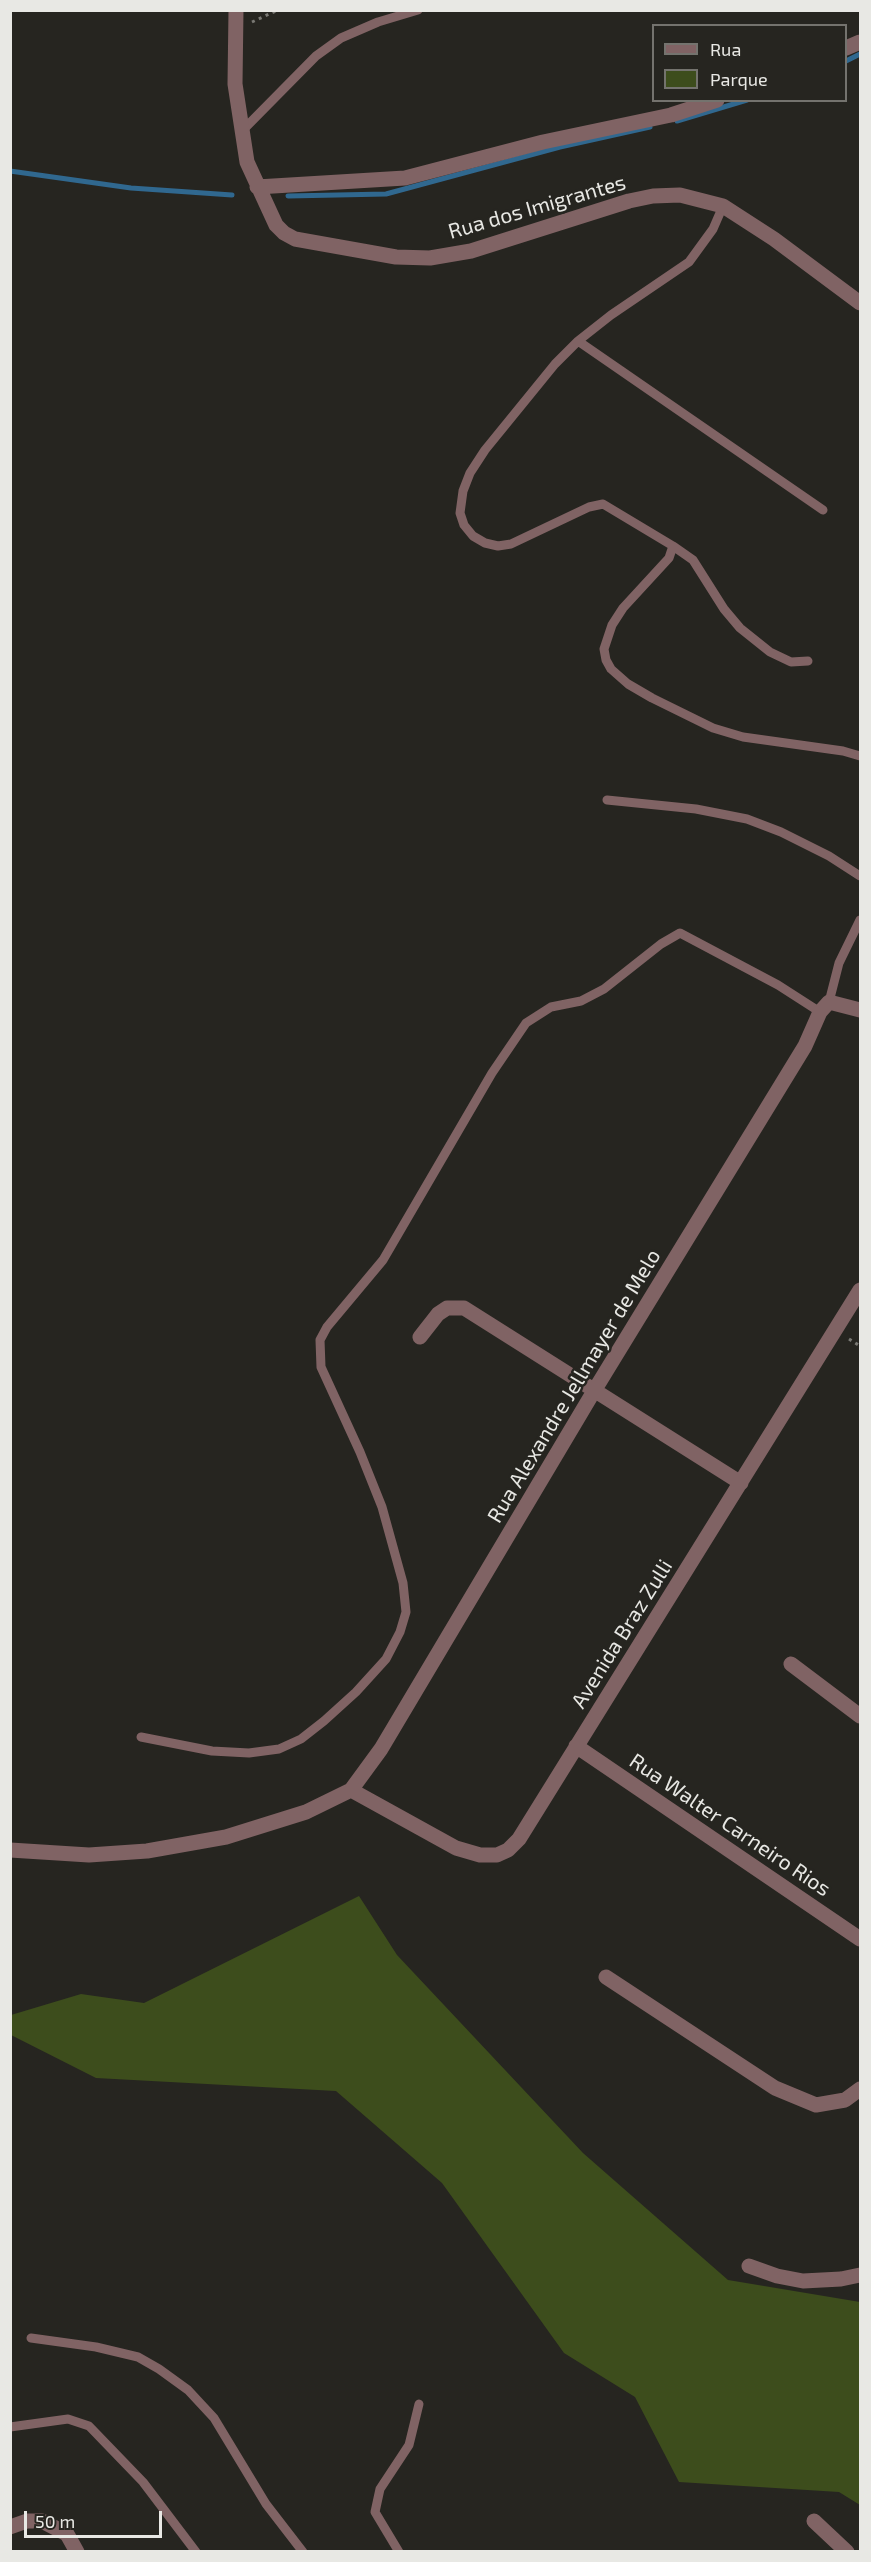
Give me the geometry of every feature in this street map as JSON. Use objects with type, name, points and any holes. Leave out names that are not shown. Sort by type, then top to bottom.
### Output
[{"type":"street","name":"Rua dos Imigrantes","points":[[236,11],[235,84],[247,162],[276,225],[294,239],[396,256],[430,258],[471,251],[653,196],[680,195],[723,206],[774,239],[861,303]]},
{"type":"street","points":[[847,48],[861,42]]},
{"type":"street","points":[[257,187],[405,178],[543,142],[671,115],[711,102]]},
{"type":"street","points":[[825,1007],[861,1010]]},
{"type":"street","name":"Rua Alexandre Jellmayer de Melo","points":[[351,1790],[381,1749],[594,1391],[805,1046],[825,1007]]},
{"type":"street","name":"Avenida Braz Zulli","points":[[351,1790],[456,1848],[480,1855],[497,1855],[508,1850],[519,1839],[861,1290]]},
{"type":"street","points":[[420,1337],[438,1314],[447,1308],[464,1308],[741,1483]]},
{"type":"street","points":[[791,1664],[861,1716]]},
{"type":"street","name":"Rua Walter Carneiro Rios","points":[[576,1746],[861,1939]]},
{"type":"street","points":[[10,1850],[88,1855],[147,1851],[226,1837],[306,1812],[351,1790]]},
{"type":"street","points":[[606,1977],[775,2088],[816,2105],[845,2100],[861,2090]]},
{"type":"street","points":[[749,2266],[777,2276],[803,2281],[841,2279],[861,2275]]},
{"type":"street","points":[[10,2527],[27,2521],[42,2521],[67,2535],[77,2552]]},
{"type":"street","points":[[814,2522],[847,2552]]},
{"type":"lane","points":[[241,132],[316,56],[341,38],[378,22],[418,10]]},
{"type":"lane","points":[[723,206],[713,229],[688,262],[578,341],[555,364],[485,450],[470,473],[463,491],[460,513],[464,525],[473,536],[485,543],[498,546],[511,544],[589,507],[603,504],[693,560],[724,609],[740,628],[770,652],[791,662],[808,661]]},
{"type":"lane","points":[[578,341],[823,510]]},
{"type":"lane","points":[[673,546],[669,558],[623,608],[612,625],[604,648],[606,660],[611,669],[628,684],[652,698],[713,728],[744,737],[861,756]]},
{"type":"lane","points":[[607,800],[696,809],[747,819],[781,832],[829,856],[861,876]]},
{"type":"lane","points":[[141,1737],[212,1751],[249,1753],[279,1749],[301,1739],[324,1721],[387,1659],[400,1632],[406,1612],[404,1583],[382,1507],[360,1452],[321,1367],[320,1340],[327,1327],[383,1260],[492,1073],[526,1023],[551,1007],[581,1001],[604,989],[662,944],[680,933],[825,1007],[839,963],[861,920]]},
{"type":"lane","points":[[31,2338],[96,2347],[138,2357],[188,2390],[214,2418],[266,2504],[303,2552]]},
{"type":"lane","points":[[399,2552],[375,2512],[380,2489],[409,2445],[419,2404]]},
{"type":"lane","points":[[10,2427],[68,2419],[89,2426],[143,2482],[196,2552]]},
{"type":"path","points":[[237,30],[278,10]]},
{"type":"green space","points":[[359,1896],[397,1955],[583,2153],[728,2280],[860,2302],[860,2505],[839,2492],[679,2482],[635,2397],[564,2353],[442,2183],[336,2091],[96,2078],[11,2035],[11,2015],[81,1994],[144,2003]]},
{"type":"waterway","points":[[847,60],[860,54]]},
{"type":"waterway","points":[[677,121],[740,102]]},
{"type":"waterway","points":[[288,196],[386,194],[560,147],[650,127]]},
{"type":"waterway","points":[[10,171],[131,188],[232,195]]}]
